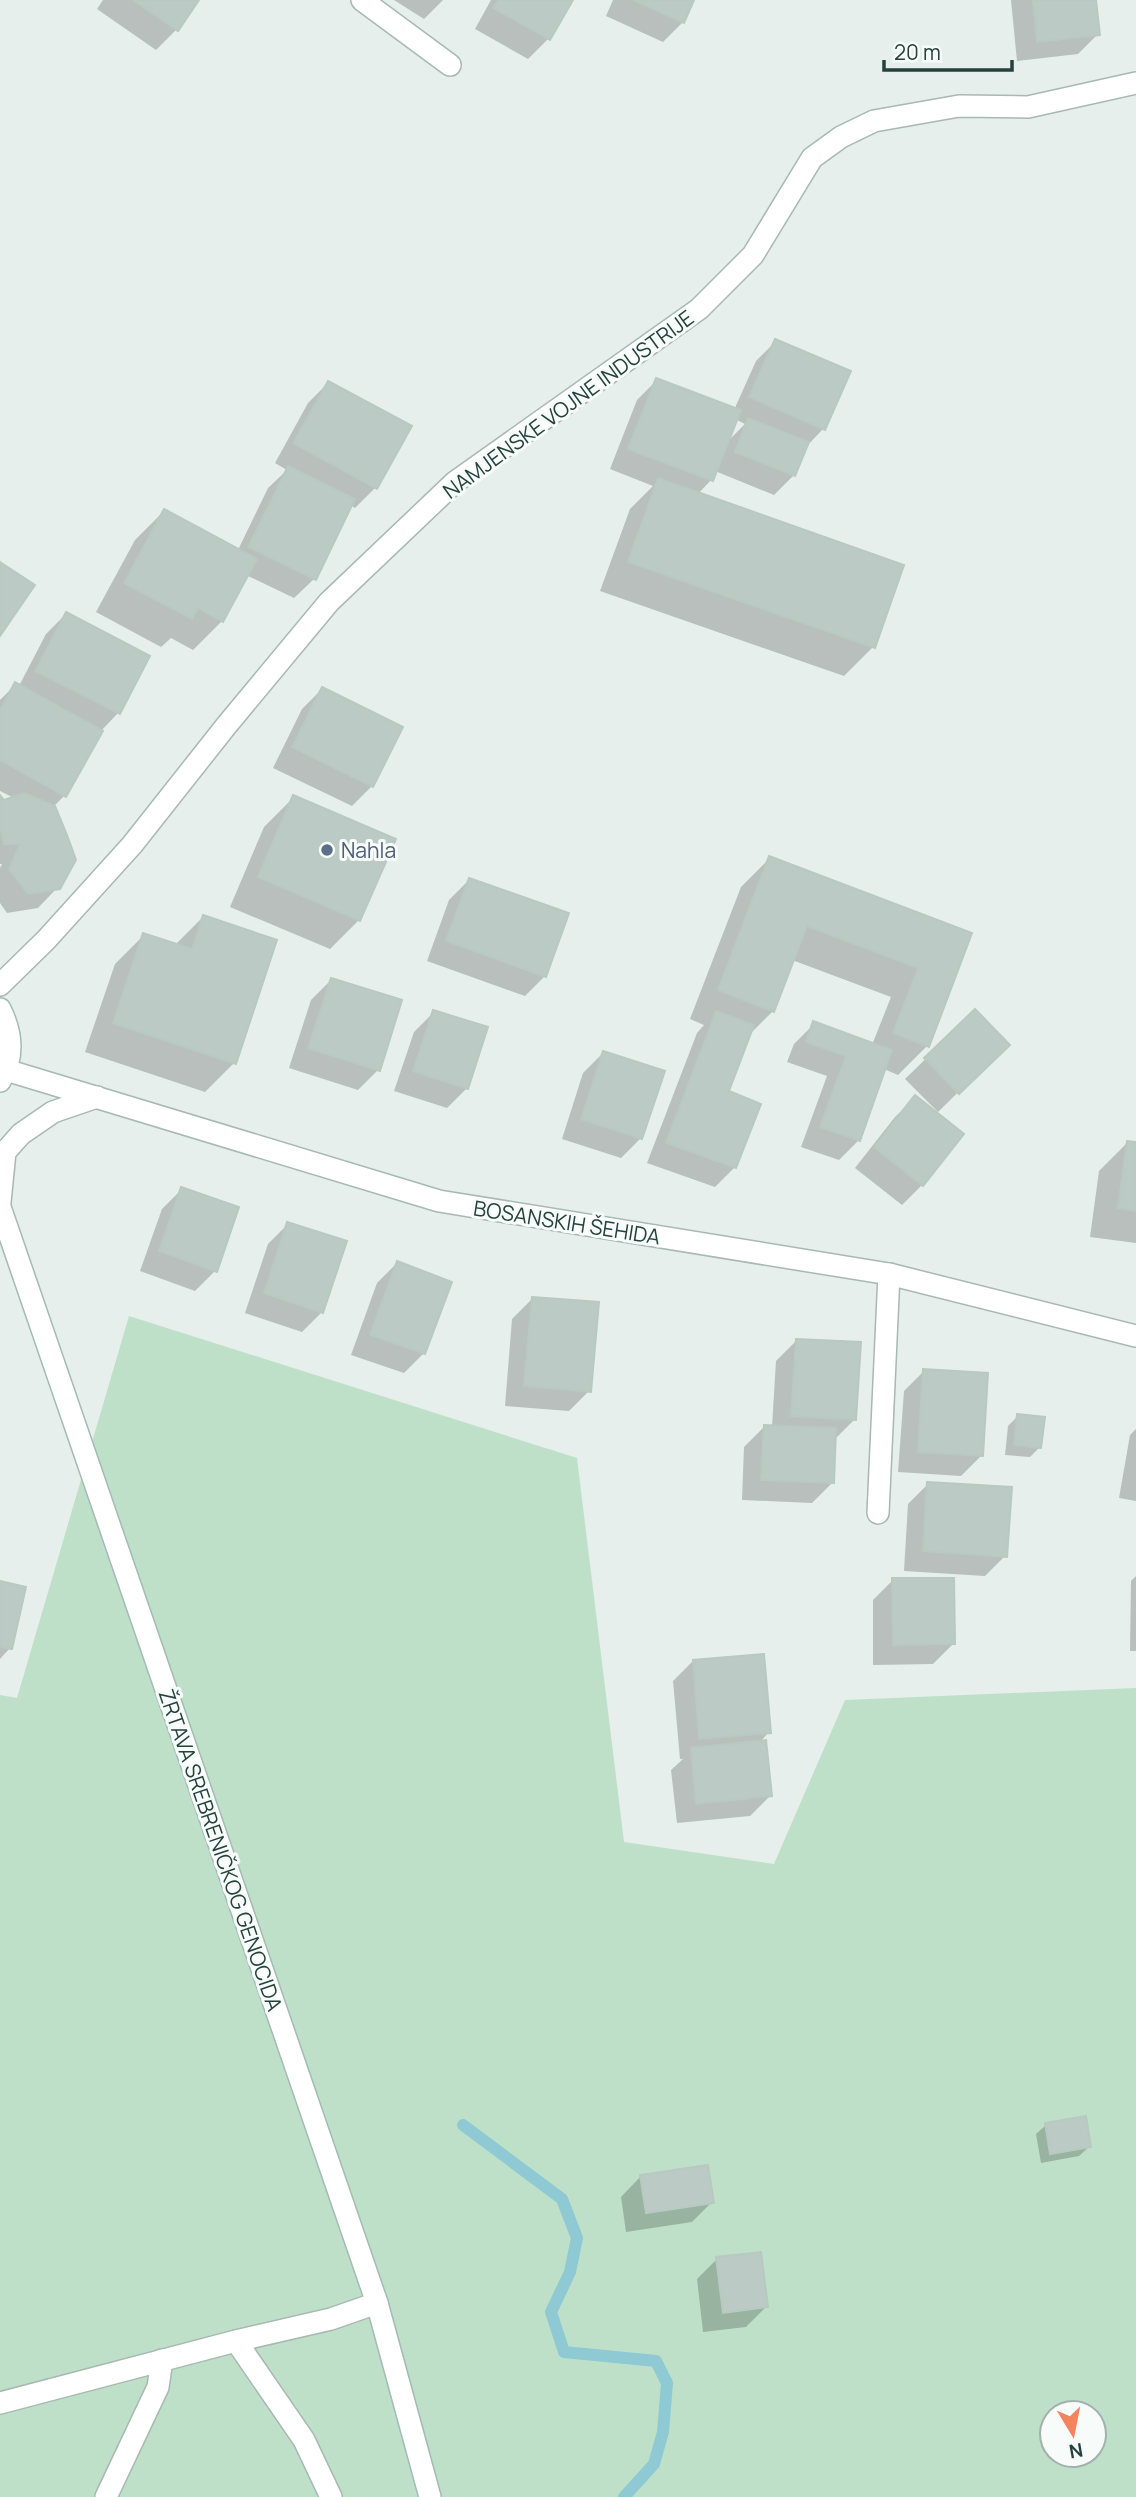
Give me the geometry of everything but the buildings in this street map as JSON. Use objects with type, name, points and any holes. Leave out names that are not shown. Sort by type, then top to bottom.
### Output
[{"type":"street","points":[[362,0],[450,65]]},
{"type":"street","name":"NAMJENSKE VOJNE INDUSTRIJE","points":[[0,985],[46,940],[132,845],[329,602],[455,482],[699,309],[753,255],[812,159],[841,138],[874,121],[959,106],[1028,107],[1136,83]]},
{"type":"street","points":[[0,1009],[8,1024],[10,1047],[3,1076]]},
{"type":"street","name":"BOSANSKIH ŠEHIDA","points":[[3,1076],[97,1097],[439,1201],[889,1274],[1136,1336]]},
{"type":"street","points":[[0,1202],[5,1152],[21,1134],[53,1112],[97,1097]]},
{"type":"street","name":"ŽRTAVA SREBRENIČKOG GENOCIDA","points":[[0,1207],[377,2303],[430,2497]]},
{"type":"street","points":[[878,1513],[889,1274]]},
{"type":"street","points":[[0,2403],[331,2319],[377,2303]]},
{"type":"street","points":[[236,2341],[304,2440],[331,2497]]},
{"type":"street","points":[[106,2497],[158,2387],[162,2360]]},
{"type":"green space","points":[[129,1316],[577,1458],[624,1842],[774,1864],[845,1700],[1136,1688],[1136,2497],[0,2497],[0,1695],[17,1698]]},
{"type":"waterway","points":[[463,2125],[562,2199],[577,2238],[570,2272],[551,2312],[564,2352],[656,2361],[667,2383],[663,2432],[654,2464],[624,2497]]},
{"type":"place","name":"Nahla","points":[[327,850]]}]
